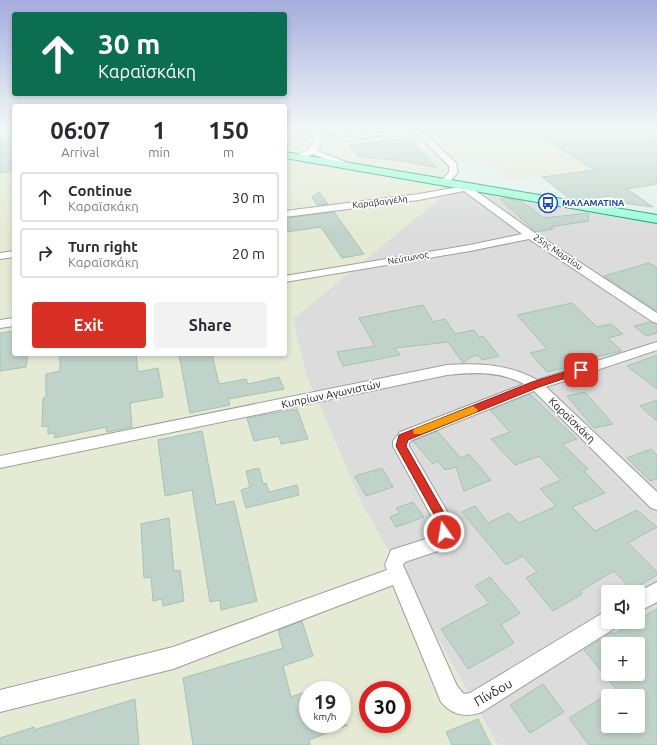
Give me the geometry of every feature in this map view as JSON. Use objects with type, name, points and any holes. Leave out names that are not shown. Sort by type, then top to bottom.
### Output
[{"type":"main road","points":[[343,164],[654,217]]},
{"type":"street","points":[[445,182],[454,172],[452,164]]},
{"type":"street","name":"Καραβαγγέλη","points":[[287,214],[419,197],[466,186]]},
{"type":"street","name":"25ης Μαρτίου","points":[[466,186],[531,235],[657,319]]},
{"type":"street","name":"Νεύτωνος","points":[[287,279],[470,248],[531,235]]},
{"type":"street","points":[[0,256],[12,254]]},
{"type":"street","points":[[0,324],[12,322]]},
{"type":"street","points":[[0,701],[173,658],[398,575],[394,565],[398,556],[432,546],[440,539],[444,532],[442,518],[401,446],[403,438],[536,385],[657,346]]},
{"type":"street","name":"Κυπρίων Αγωνιστών","points":[[0,462],[447,370],[467,368],[501,370],[524,377],[536,385]]},
{"type":"street","name":"Καραϊσκάκη","points":[[536,385],[657,503]]},
{"type":"street","name":"Πίνδου","points":[[398,575],[449,694],[460,705],[474,704],[601,625]]},
{"type":"street","points":[[645,599],[657,591]]},
{"type":"shaded area","points":[[0,164],[12,164],[12,356],[287,356],[287,164],[325,164],[455,186],[293,319],[306,374],[362,504],[498,745],[0,745]]},
{"type":"shaded area","points":[[363,164],[448,164],[449,165],[443,176]]},
{"type":"shaded area","points":[[488,164],[657,164],[657,189],[655,187],[636,190],[602,168],[509,181]]},
{"type":"shaded area","points":[[455,186],[657,222],[657,745],[498,745],[362,504],[306,374],[293,319]]},
{"type":"building","points":[[0,164],[12,164],[12,171],[0,173]]},
{"type":"building","points":[[416,164],[433,164],[437,168]]},
{"type":"building","points":[[585,164],[657,164],[657,184],[627,189],[653,207],[622,203],[611,196],[579,200],[570,199],[542,177],[595,170]]},
{"type":"building","points":[[319,192],[328,204],[317,205],[312,197]]},
{"type":"building","points":[[505,198],[521,201],[544,218],[588,213],[589,221],[550,227],[553,229],[536,232],[500,199]]},
{"type":"building","points":[[334,212],[364,254],[342,258],[321,227],[287,232],[287,218]]},
{"type":"building","points":[[649,263],[657,268],[657,311],[604,276]]},
{"type":"building","points":[[572,303],[597,327],[611,324],[623,334],[608,338],[622,351],[565,364],[568,367],[547,372],[530,353],[547,349],[517,315]]},
{"type":"building","points":[[423,305],[433,322],[445,319],[455,334],[474,330],[479,337],[483,336],[499,356],[482,360],[478,355],[471,357],[463,363],[448,342],[395,348],[400,355],[343,366],[337,352],[375,346],[359,318]]},
{"type":"building","points":[[650,322],[657,324],[657,333],[646,336],[634,326]]},
{"type":"building","points":[[12,331],[12,356],[28,356],[26,367],[0,371],[0,333]]},
{"type":"building","points":[[657,355],[657,389],[627,366]]},
{"type":"building","points":[[60,356],[136,356],[138,372],[158,368],[163,397],[130,403],[132,427],[107,432],[106,427],[54,438],[55,433],[48,434],[48,426],[42,427],[43,398],[46,397],[46,374],[60,371]]},
{"type":"building","points":[[179,356],[212,356],[219,384],[246,379],[248,384],[279,377],[284,389],[228,399],[230,405],[190,413]]},
{"type":"building","points":[[585,392],[613,424],[594,428],[567,396]]},
{"type":"building","points":[[530,394],[577,439],[563,444],[588,469],[584,471],[605,493],[572,507],[595,531],[637,510],[657,527],[628,543],[657,572],[657,575],[640,585],[627,585],[614,571],[580,591],[582,594],[553,611],[526,578],[537,572],[523,556],[506,565],[462,512],[475,506],[488,523],[509,513],[519,523],[556,506],[540,489],[561,480],[539,456],[515,465],[491,439],[510,432],[490,410]]},
{"type":"building","points":[[657,400],[657,421],[640,406]]},
{"type":"building","points":[[297,409],[308,439],[281,444],[279,436],[254,441],[247,418]]},
{"type":"building","points":[[202,431],[216,505],[234,501],[257,601],[221,610],[220,600],[210,602],[192,490],[165,496],[158,440]]},
{"type":"building","points":[[437,431],[461,458],[469,454],[491,480],[464,491],[456,467],[445,470],[438,461],[433,464],[413,441]]},
{"type":"building","points":[[651,449],[657,455],[657,479],[650,481],[627,458]]},
{"type":"building","points":[[259,468],[263,484],[266,483],[269,492],[297,485],[299,495],[246,508],[241,490],[250,487],[246,471]]},
{"type":"building","points":[[382,468],[393,487],[366,496],[355,476]]},
{"type":"building","points":[[413,502],[424,517],[396,527],[390,517],[400,513],[396,508]]},
{"type":"building","points":[[169,518],[174,571],[180,570],[184,601],[163,606],[162,599],[153,601],[151,577],[144,578],[141,524]]},
{"type":"building","points":[[490,577],[520,613],[501,625],[514,643],[468,669],[441,629],[489,603],[475,586]]},
{"type":"building","points":[[657,609],[657,745],[589,745],[569,718],[601,698],[601,733],[645,733],[645,689],[616,689],[609,681],[645,681],[645,637],[604,637],[612,632],[614,634],[622,629],[645,629],[645,616]]},
{"type":"building","points":[[302,621],[313,656],[283,666],[291,697],[299,694],[299,733],[327,733],[309,740],[310,745],[193,745],[183,678],[283,648],[278,630]]},
{"type":"building","points":[[601,639],[601,671],[584,650]]},
{"type":"building","points":[[543,684],[564,712],[530,733],[510,705]]},
{"type":"building","points":[[135,699],[139,745],[0,745],[0,738],[34,727],[34,730]]},
{"type":"building","points":[[478,719],[491,745],[452,745],[446,732]]},
{"type":"slow traffic","points":[[418,431],[473,410]]},
{"type":"place","name":"ΜΑΛΑΜΑΤΙΝΑ","points":[[548,203]]},
{"type":"route","points":[[444,532],[442,518],[401,446],[401,440],[406,436],[536,385],[581,370]]}]
